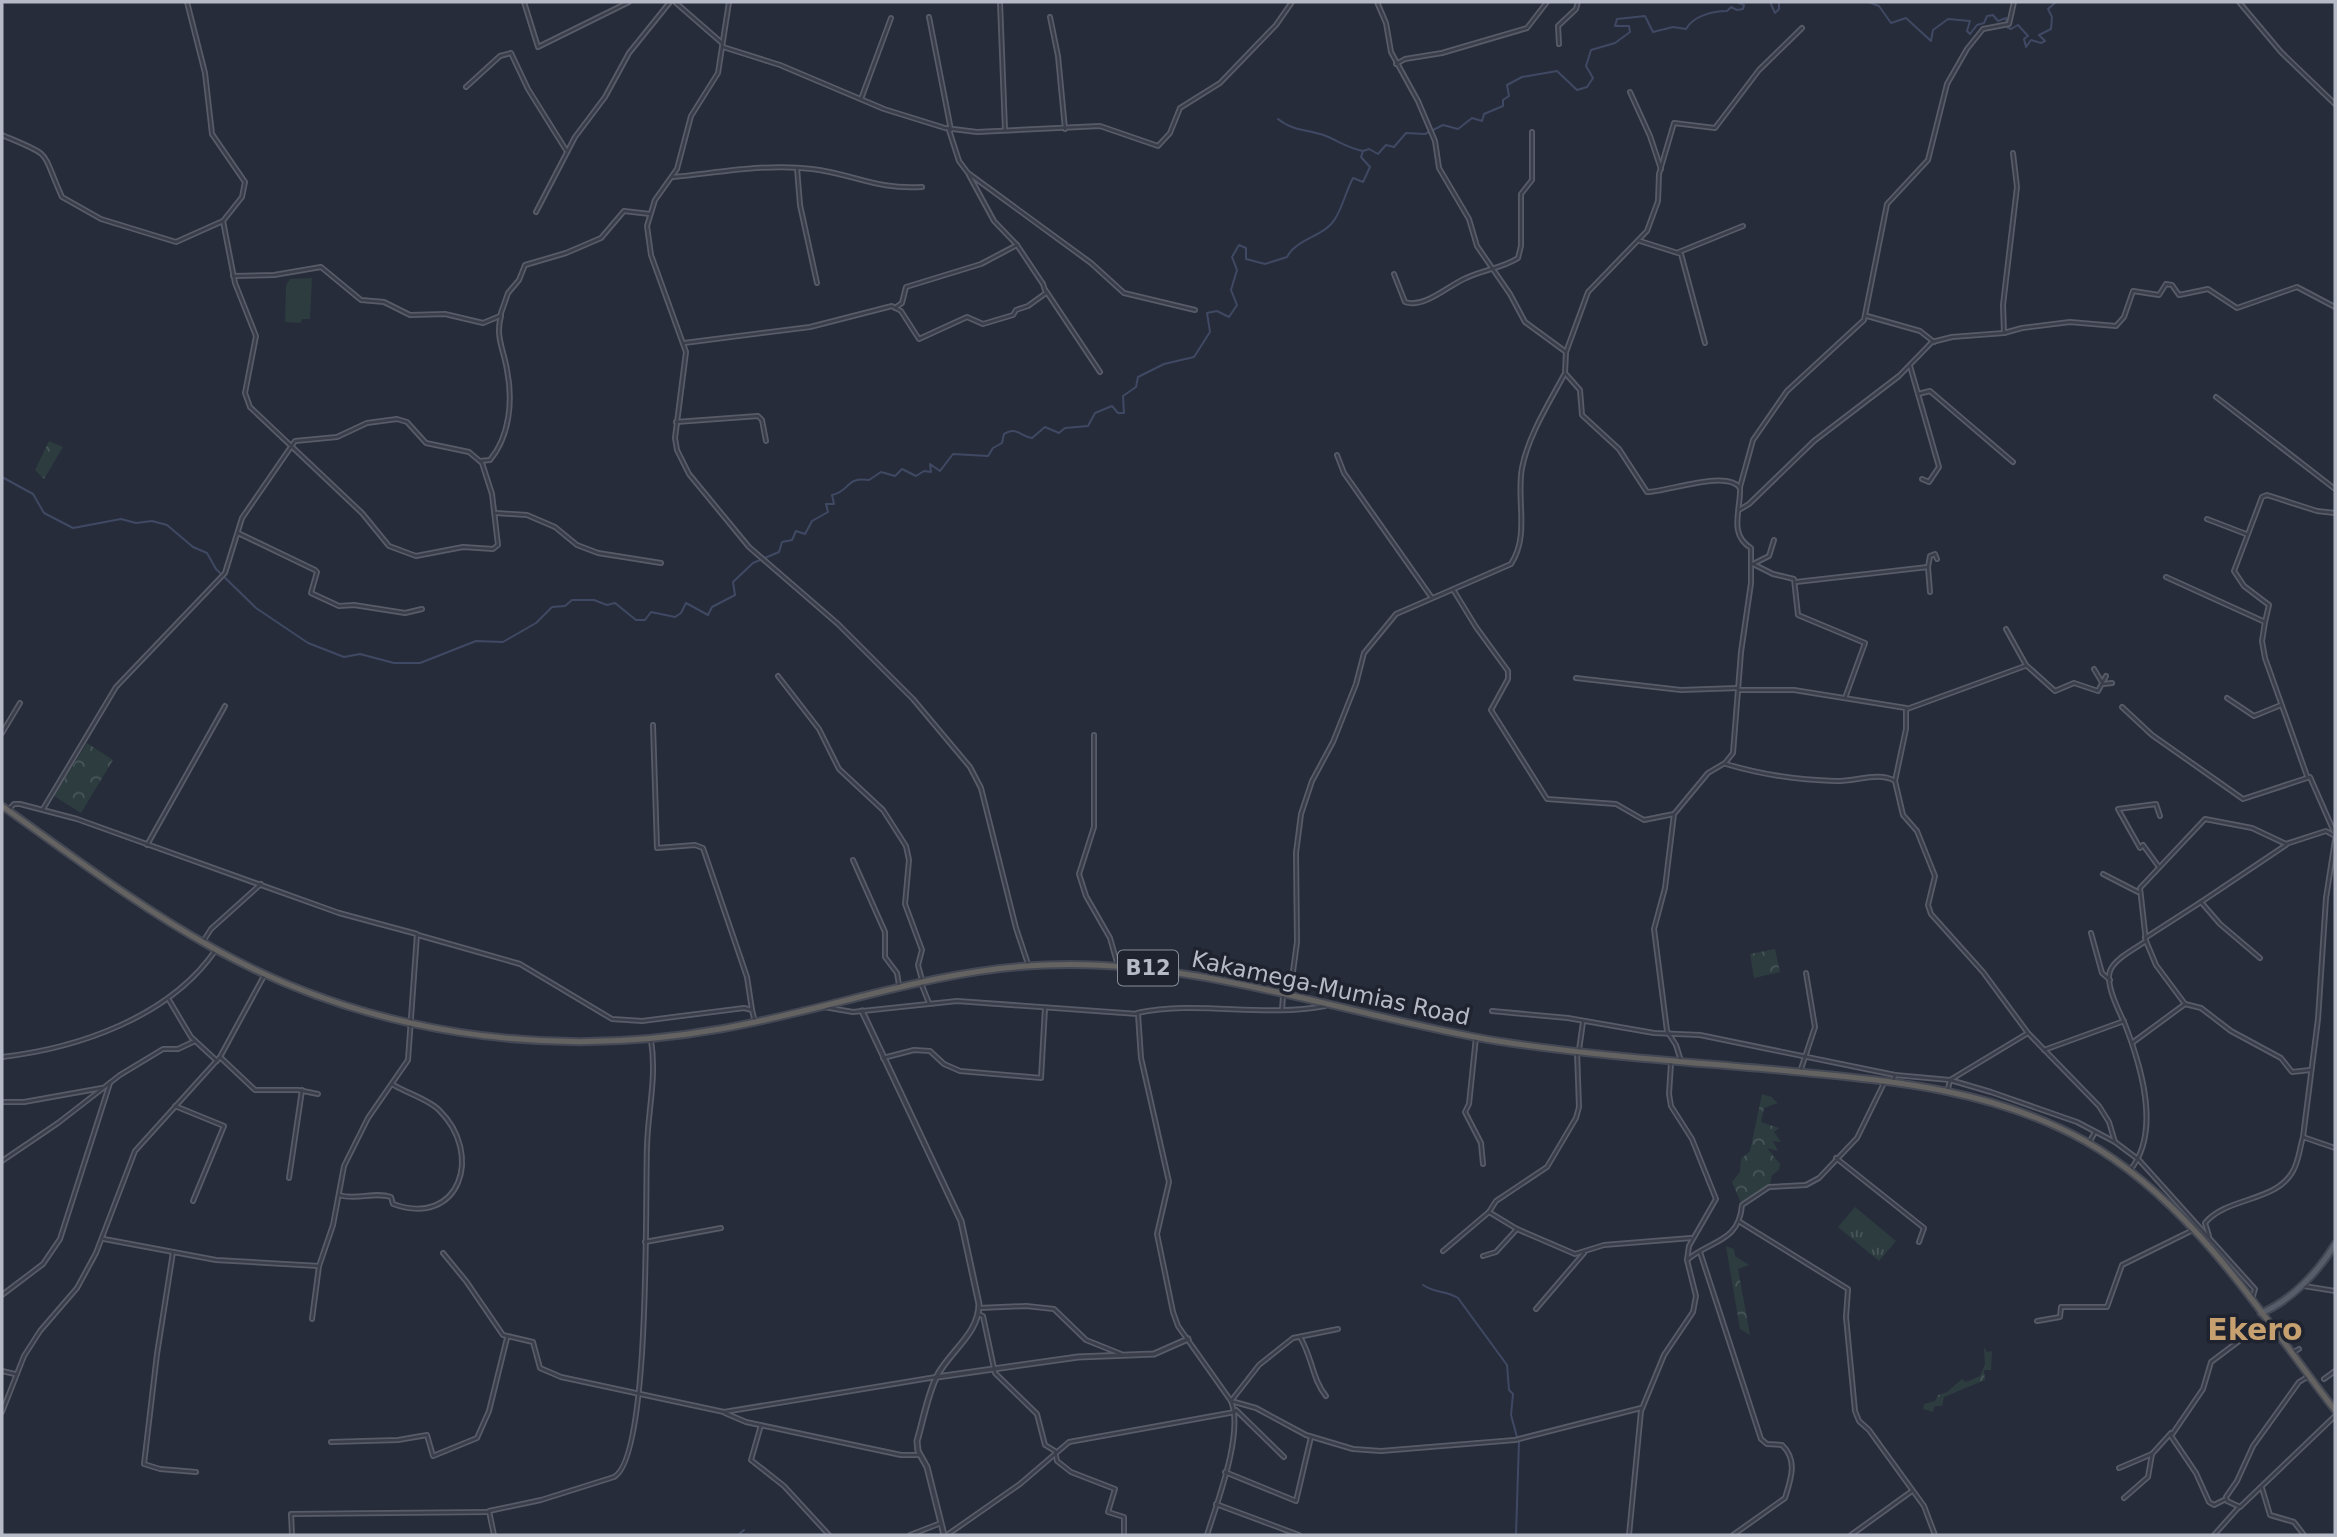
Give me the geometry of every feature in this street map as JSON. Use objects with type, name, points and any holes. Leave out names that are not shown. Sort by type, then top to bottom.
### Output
[{"type":"highway","name":"Kakamega-Mumias Road","points":[[5,808],[203,943],[265,974],[336,1002],[411,1023],[518,1040],[590,1043],[651,1040],[755,1022],[921,980],[1029,966],[1118,966],[1213,979],[1325,1006],[1476,1037],[1578,1051],[1885,1081],[1894,1078],[1948,1089],[2036,1113],[2130,1170],[2206,1239],[2335,1410]]},
{"type":"main road","points":[[2261,1313],[2274,1308],[2300,1286],[2316,1271],[2335,1244]]},
{"type":"main road","points":[[2267,1320],[2274,1308]]},
{"type":"street","points":[[2,135],[43,153],[62,197],[98,218],[176,242],[223,222],[242,197],[244,181],[212,134],[205,73],[187,2]]},
{"type":"street","points":[[524,2],[538,47],[629,2]]},
{"type":"street","points":[[536,212],[566,150],[605,97],[629,53],[673,2],[722,45],[780,65],[861,99],[950,129],[1065,130],[1108,127],[1158,146],[1170,132],[1180,108],[1220,83],[1276,25],[1292,2]]},
{"type":"street","points":[[729,2],[718,73],[691,116],[673,177],[655,200],[650,214],[648,247],[684,344],[686,357],[675,443],[689,474],[760,559],[795,584],[870,654],[913,699],[970,766],[981,788],[1016,928],[1029,966]]},
{"type":"street","points":[[1000,2],[1005,130]]},
{"type":"street","points":[[1377,2],[1386,23],[1396,64],[1429,127],[1446,184],[1466,214],[1475,243],[1525,322],[1566,352]]},
{"type":"street","points":[[1396,64],[1405,59],[1442,53],[1527,28],[1547,2]]},
{"type":"street","points":[[1559,44],[1558,26],[1572,13],[1578,2]]},
{"type":"street","points":[[1681,1061],[1676,1045],[1667,1031],[1654,929],[1665,888],[1674,814],[1709,773],[1725,764],[1733,753],[1753,564],[1751,548],[1737,532],[1740,488],[1753,440],[1787,391],[1866,316],[1887,204],[1928,160],[1947,84],[1967,49],[1983,29],[2009,24],[2014,2]]},
{"type":"street","points":[[2239,2],[2281,52],[2335,104]]},
{"type":"street","points":[[929,17],[950,129],[959,161],[994,221],[1017,245],[1100,372]]},
{"type":"street","points":[[1050,17],[1058,56],[1065,130]]},
{"type":"street","points":[[861,99],[891,18]]},
{"type":"street","points":[[1282,1010],[1297,942],[1296,853],[1301,814],[1312,781],[1333,742],[1367,647],[1390,618],[1502,570],[1513,560],[1521,532],[1520,483],[1525,456],[1565,373],[1566,352],[1588,292],[1640,241],[1651,223],[1658,201],[1661,169],[1674,123],[1715,128],[1759,70],[1802,28]]},
{"type":"street","points":[[466,87],[505,52],[511,52],[528,89],[566,150]]},
{"type":"street","points":[[1630,92],[1650,136],[1661,169]]},
{"type":"street","points":[[1394,274],[1405,302],[1411,304],[1492,268],[1510,263],[1520,255],[1521,194],[1532,180],[1532,132]]},
{"type":"street","points":[[2004,333],[2003,305],[2017,187],[2013,153]]},
{"type":"street","points":[[673,177],[797,168],[825,171],[881,187],[922,187]]},
{"type":"street","points":[[797,168],[800,205],[817,283]]},
{"type":"street","points":[[968,173],[1100,270],[1124,293],[1195,310]]},
{"type":"street","points":[[484,468],[500,447],[507,432],[509,384],[498,335],[508,293],[519,280],[525,265],[597,240],[624,211],[650,214]]},
{"type":"street","points":[[223,222],[233,276],[256,336],[246,400],[253,412],[365,515],[389,546],[409,555],[423,556],[463,547],[496,548],[496,513],[480,460]]},
{"type":"street","points":[[1640,241],[1679,253],[1743,226]]},
{"type":"street","points":[[684,344],[790,331],[895,308],[901,305],[906,287],[981,264],[1017,245]]},
{"type":"street","points":[[1679,253],[1705,343]]},
{"type":"street","points":[[233,276],[274,275],[321,267],[361,300],[384,302],[410,315],[445,314],[483,323],[495,320],[503,312]]},
{"type":"street","points":[[1739,510],[1762,492],[1814,441],[1910,366],[1934,342],[1952,337],[2004,333],[2070,322],[2116,326],[2124,317],[2133,291],[2159,295],[2166,284],[2172,285],[2179,295],[2208,289],[2237,308],[2297,287],[2335,307]]},
{"type":"street","points":[[895,308],[920,339],[967,317],[983,324],[1010,316],[1042,297],[1046,291]]},
{"type":"street","points":[[1866,316],[1924,332],[1934,342]]},
{"type":"street","points":[[1910,366],[1939,467],[1929,482],[1922,479]]},
{"type":"street","points":[[1565,373],[1580,390],[1582,415],[1619,449],[1647,492],[1714,481],[1734,483],[1740,488]]},
{"type":"street","points":[[1918,394],[1930,391],[2013,462]]},
{"type":"street","points":[[2216,397],[2335,489]]},
{"type":"street","points":[[676,422],[758,416],[762,421],[766,441]]},
{"type":"street","points":[[43,809],[116,687],[223,574],[244,515],[291,448],[302,438],[337,438],[367,422],[397,419],[407,422],[426,443],[467,451],[487,462]]},
{"type":"street","points":[[1337,455],[1344,473],[1432,598]]},
{"type":"street","points":[[2206,1239],[2204,1226],[2211,1216],[2272,1189],[2288,1179],[2295,1167],[2303,1137],[2318,1019],[2326,898],[2335,837],[2314,781],[2307,776],[2263,648],[2269,606],[2244,586],[2235,573],[2246,534],[2264,495],[2324,513],[2335,513]]},
{"type":"street","points":[[496,513],[527,515],[555,527],[589,550],[620,558],[662,563]]},
{"type":"street","points":[[2207,519],[2246,534]]},
{"type":"street","points":[[238,533],[315,570],[317,573],[310,592],[330,603],[405,613],[422,609]]},
{"type":"street","points":[[1753,564],[1769,556],[1774,540]]},
{"type":"street","points":[[1930,592],[1930,556],[1935,554],[1937,558]]},
{"type":"street","points":[[1753,564],[1775,575],[1792,577],[1796,582],[1798,615],[1865,643],[1845,698]]},
{"type":"street","points":[[1796,582],[1928,567]]},
{"type":"street","points":[[2166,577],[2265,622]]},
{"type":"street","points":[[1454,591],[1508,671],[1507,681],[1491,710],[1547,799],[1616,804],[1644,820],[1674,814]]},
{"type":"street","points":[[2006,629],[2026,665],[2054,691],[2074,683],[2098,691],[2106,676]]},
{"type":"street","points":[[1576,678],[1681,691],[1787,690],[1907,709],[2026,665]]},
{"type":"street","points":[[2094,669],[2103,684]]},
{"type":"street","points":[[778,676],[823,735],[839,769],[883,810],[906,846],[909,860],[905,904],[922,950],[918,965],[929,1003]]},
{"type":"street","points":[[2103,684],[2112,683]]},
{"type":"street","points":[[2227,698],[2254,716],[2281,705]]},
{"type":"street","points":[[2,733],[20,703]]},
{"type":"street","points":[[147,845],[225,706]]},
{"type":"street","points":[[2122,707],[2152,735],[2243,799],[2307,776]]},
{"type":"street","points":[[1907,709],[1895,781],[1903,815],[1919,834],[1935,876],[1928,905],[1931,914],[1983,972],[2028,1033],[2099,1106],[2109,1122],[2115,1142]]},
{"type":"street","points":[[653,725],[657,848],[693,845],[703,848],[747,976],[755,1022]]},
{"type":"street","points":[[1094,735],[1094,827],[1079,874],[1086,896],[1110,938],[1118,966]]},
{"type":"street","points":[[1725,764],[1813,779],[1837,781],[1883,777],[1895,781]]},
{"type":"street","points":[[5,808],[16,803],[43,809],[339,913],[520,964],[612,1018],[642,1021],[732,1009],[752,1010]]},
{"type":"street","points":[[2159,867],[2143,845],[2140,848],[2118,809],[2156,804],[2160,816]]},
{"type":"street","points":[[2288,844],[2252,828],[2205,819],[2138,892],[2146,940],[2156,965],[2185,1004],[2201,1008],[2231,1031],[2281,1058],[2292,1072],[2310,1070]]},
{"type":"street","points":[[2110,980],[2114,965],[2146,940],[2288,844],[2326,831],[2335,837]]},
{"type":"street","points":[[853,860],[885,932],[885,957],[897,973],[899,985]]},
{"type":"street","points":[[2103,874],[2138,892]]},
{"type":"street","points":[[203,943],[211,929],[261,884]]},
{"type":"street","points":[[2201,902],[2220,924],[2260,958]]},
{"type":"street","points":[[2091,933],[2102,973],[2110,980],[2132,1043],[2140,1075],[2146,1122],[2145,1143],[2139,1160],[2130,1170]]},
{"type":"street","points":[[312,1319],[319,1266],[332,1232],[347,1158],[368,1118],[408,1060],[417,934]]},
{"type":"street","points":[[2,1057],[34,1053],[145,1015],[169,1000],[216,950]]},
{"type":"street","points":[[1800,1072],[1815,1027],[1806,973]]},
{"type":"street","points":[[2,1412],[3,1402],[15,1374],[40,1331],[77,1288],[103,1239],[132,1155],[145,1135],[220,1057],[265,974]]},
{"type":"street","points":[[169,1000],[195,1041],[217,1061]]},
{"type":"street","points":[[840,1000],[848,1012]]},
{"type":"street","points":[[821,1005],[848,1012],[929,1003],[976,1002],[1137,1013],[1163,1010],[1282,1010],[1325,1006]]},
{"type":"street","points":[[2132,1043],[2185,1004]]},
{"type":"street","points":[[883,1058],[914,1051],[930,1051],[944,1064],[960,1071],[1041,1078],[1045,1008]]},
{"type":"street","points":[[862,1011],[961,1221],[969,1247],[979,1311],[983,1316],[994,1370],[1037,1414],[1045,1445],[1056,1453],[1057,1461],[1071,1472],[1115,1489],[1108,1512],[1113,1516],[1123,1516],[1124,1535]]},
{"type":"street","points":[[1492,1011],[1654,1032],[1702,1035],[1894,1078],[1950,1080],[2036,1113],[2077,1122],[2115,1142],[2139,1160],[2206,1239],[2255,1289],[2250,1300]]},
{"type":"street","points":[[1137,1013],[1143,1070],[1169,1182],[1157,1224],[1157,1239],[1167,1270],[1174,1316],[1231,1401],[1234,1410],[1225,1472],[1207,1535]]},
{"type":"street","points":[[2044,1050],[2124,1021]]},
{"type":"street","points":[[1443,1251],[1489,1212],[1496,1201],[1547,1167],[1576,1118],[1579,1107],[1578,1051],[1583,1022]]},
{"type":"street","points":[[1948,1089],[1950,1080],[2028,1033]]},
{"type":"street","points":[[1476,1037],[1469,1102],[1465,1112],[1481,1143],[1483,1164]]},
{"type":"street","points":[[292,1535],[290,1514],[488,1512],[541,1500],[621,1473],[636,1418],[639,1392],[647,1143],[654,1080],[651,1040]]},
{"type":"street","points":[[2,1161],[110,1083],[163,1049],[178,1049],[195,1041]]},
{"type":"street","points":[[220,1057],[255,1090],[302,1090],[318,1094]]},
{"type":"street","points":[[1629,1535],[1642,1408],[1664,1355],[1695,1308],[1695,1291],[1687,1259],[1692,1238],[1712,1210],[1715,1194],[1692,1139],[1671,1106],[1671,1060]]},
{"type":"street","points":[[1687,1259],[1723,1240],[1740,1222],[1742,1205],[1769,1186],[1813,1182],[1857,1138],[1885,1081]]},
{"type":"street","points":[[2,1295],[43,1264],[60,1239],[110,1083]]},
{"type":"street","points":[[338,1195],[356,1198],[381,1194],[391,1197],[393,1204],[415,1210],[445,1200],[454,1193],[463,1160],[458,1140],[439,1109],[392,1084]]},
{"type":"street","points":[[2,1102],[24,1102],[105,1088]]},
{"type":"street","points":[[289,1178],[302,1090]]},
{"type":"street","points":[[175,1106],[224,1126],[193,1202]]},
{"type":"street","points":[[2089,1143],[2095,1132]]},
{"type":"street","points":[[2303,1137],[2335,1148]]},
{"type":"street","points":[[1836,1158],[1924,1228],[1919,1242]]},
{"type":"street","points":[[1489,1212],[1517,1229],[1575,1254],[1604,1245],[1692,1238]]},
{"type":"street","points":[[1740,1222],[1848,1289],[1846,1317],[1855,1411],[1859,1421],[1869,1430],[1924,1506],[1936,1535]]},
{"type":"street","points":[[645,1242],[721,1228]]},
{"type":"street","points":[[1483,1256],[1496,1252],[1517,1229]]},
{"type":"street","points":[[2036,1321],[2060,1317],[2061,1307],[2107,1307],[2122,1265],[2193,1230]]},
{"type":"street","points":[[103,1239],[231,1261],[319,1266]]},
{"type":"street","points":[[1536,1308],[1586,1250]]},
{"type":"street","points":[[173,1252],[144,1464],[160,1469],[196,1472]]},
{"type":"street","points":[[1700,1252],[1762,1439],[1767,1444],[1782,1445],[1790,1454],[1792,1462],[1785,1498],[1733,1535]]},
{"type":"street","points":[[443,1253],[506,1338],[533,1342],[537,1364],[553,1375],[724,1412],[761,1425],[901,1455],[919,1455]]},
{"type":"street","points":[[2300,1286],[2335,1291]]},
{"type":"street","points":[[979,1311],[1026,1306],[1054,1308],[1086,1340],[1121,1354]]},
{"type":"street","points":[[979,1311],[964,1340],[936,1377],[918,1441],[919,1455],[927,1468],[946,1535],[1020,1484],[1069,1442],[1234,1410]]},
{"type":"street","points":[[2267,1320],[2211,1362],[2204,1385],[2172,1437],[2213,1505],[2226,1499],[2264,1430],[2299,1382],[2309,1376]]},
{"type":"street","points":[[1231,1401],[1259,1365],[1293,1338],[1338,1329]]},
{"type":"street","points":[[1300,1337],[1307,1348],[1317,1383],[1326,1396]]},
{"type":"street","points":[[331,1442],[398,1440],[427,1435],[433,1456],[477,1438],[489,1411],[506,1338]]},
{"type":"street","points":[[724,1412],[1078,1357],[1154,1354],[1188,1339]]},
{"type":"street","points":[[2292,1353],[2299,1349]]},
{"type":"street","points":[[2,1371],[15,1374]]},
{"type":"street","points":[[2324,1379],[2335,1371]]},
{"type":"street","points":[[1231,1401],[1256,1408],[1311,1437],[1366,1451],[1508,1441],[1642,1408]]},
{"type":"street","points":[[1234,1410],[1284,1457]]},
{"type":"street","points":[[2214,1535],[2239,1507],[2335,1416]]},
{"type":"street","points":[[761,1425],[751,1460],[784,1486],[829,1535]]},
{"type":"street","points":[[2124,1498],[2148,1477],[2152,1454],[2157,1445],[2174,1431]]},
{"type":"street","points":[[1225,1472],[1296,1501],[1311,1437]]},
{"type":"street","points":[[2119,1468],[2152,1454]]},
{"type":"street","points":[[2261,1487],[2270,1515],[2294,1522],[2304,1535]]},
{"type":"street","points":[[1851,1535],[1912,1491]]},
{"type":"street","points":[[2226,1499],[2239,1507]]},
{"type":"street","points":[[1216,1504],[1299,1535]]},
{"type":"street","points":[[488,1512],[495,1534]]},
{"type":"street","points":[[910,1535],[941,1523]]},
{"type":"green space","points":[[312,278],[310,319],[302,319],[301,323],[285,322],[286,285],[290,279]]},
{"type":"green space","points":[[49,441],[63,447],[44,479],[35,470]]},
{"type":"green space","points":[[87,743],[113,760],[81,813],[54,796]]},
{"type":"green space","points":[[1775,949],[1780,972],[1754,978],[1750,954]]},
{"type":"green space","points":[[1762,1094],[1778,1103],[1764,1108],[1761,1122],[1779,1128],[1774,1132],[1781,1142],[1773,1141],[1778,1151],[1767,1148],[1780,1164],[1779,1170],[1772,1175],[1770,1185],[1741,1203],[1732,1182],[1740,1172],[1741,1159],[1750,1151]]},
{"type":"green space","points":[[1855,1207],[1896,1241],[1879,1261],[1838,1227]]},
{"type":"green space","points":[[1726,1246],[1734,1249],[1735,1256],[1749,1265],[1738,1269],[1750,1335],[1740,1329]]},
{"type":"green space","points":[[1984,1347],[1987,1352],[1992,1351],[1991,1370],[1984,1370],[1985,1380],[1944,1397],[1942,1406],[1935,1406],[1933,1412],[1923,1409],[1924,1404],[1935,1401],[1938,1395],[1947,1392],[1962,1379],[1966,1382],[1980,1376],[1985,1364]]},
{"type":"waterway","points":[[2,477],[33,494],[44,513],[73,528],[121,519],[167,525],[193,547],[207,553],[216,569],[256,608],[308,643],[344,657],[360,654],[394,663],[420,663],[476,641],[503,642],[536,623],[552,607],[565,606],[572,600],[594,600],[607,605],[615,603],[636,620],[645,620],[651,612],[675,617],[681,613],[686,603],[708,615],[712,607],[735,595],[733,582],[753,563],[779,552],[782,542],[792,540],[796,531],[805,534],[812,521],[828,512],[826,504],[834,504],[832,495],[842,491],[851,482],[869,480],[881,472],[895,476],[902,469],[916,476],[924,471],[931,472],[930,464],[940,471],[953,454],[988,456],[993,448],[1002,443],[1004,434],[1008,432],[1015,431],[1032,438],[1045,427],[1059,433],[1065,428],[1088,426],[1095,413],[1112,406],[1118,413],[1124,413],[1123,396],[1136,387],[1138,377],[1164,364],[1194,357],[1210,332],[1207,313],[1217,311],[1229,317],[1237,305],[1231,290],[1237,270],[1232,257],[1239,245],[1246,248],[1246,259],[1265,264],[1287,257],[1297,246],[1324,230],[1338,214],[1353,178],[1363,182],[1370,167],[1361,157],[1363,151],[1369,149],[1378,154],[1386,145],[1394,147],[1406,133],[1425,134],[1443,125],[1458,129],[1472,118],[1482,121],[1484,114],[1503,106],[1503,100],[1509,96],[1507,85],[1522,77],[1557,71],[1577,90],[1587,87],[1593,78],[1586,66],[1591,50],[1615,43],[1630,32],[1629,26],[1615,26],[1617,19],[1645,16],[1653,32],[1673,27],[1686,29],[1689,24],[1704,15],[1727,11],[1731,7],[1743,9],[1744,5],[1737,2]]},
{"type":"waterway","points":[[1770,2],[1775,13],[1779,9],[1779,2]]},
{"type":"waterway","points":[[1868,2],[1879,6],[1891,23],[1906,18],[1931,41],[1933,30],[1948,19],[1970,21],[1967,31],[1970,34],[1977,25],[1984,23],[1987,16],[1993,15],[1998,21],[2006,18],[2007,27],[2011,29],[2018,25],[2028,36],[2024,39],[2026,47],[2031,40],[2041,43],[2045,41],[2039,35],[2051,29],[2052,17],[2048,9],[2056,2]]},
{"type":"waterway","points":[[1278,119],[1289,126],[1326,136],[1363,151]]},
{"type":"waterway","points":[[1423,1285],[1458,1298],[1507,1365],[1509,1390],[1513,1394],[1511,1415],[1517,1437]]},
{"type":"waterway","points":[[1516,1535],[1519,1441]]},
{"type":"waterway","points":[[738,1535],[744,1530]]},
{"type":"district","name":"Ekero","points":[[2255,1329]]}]
